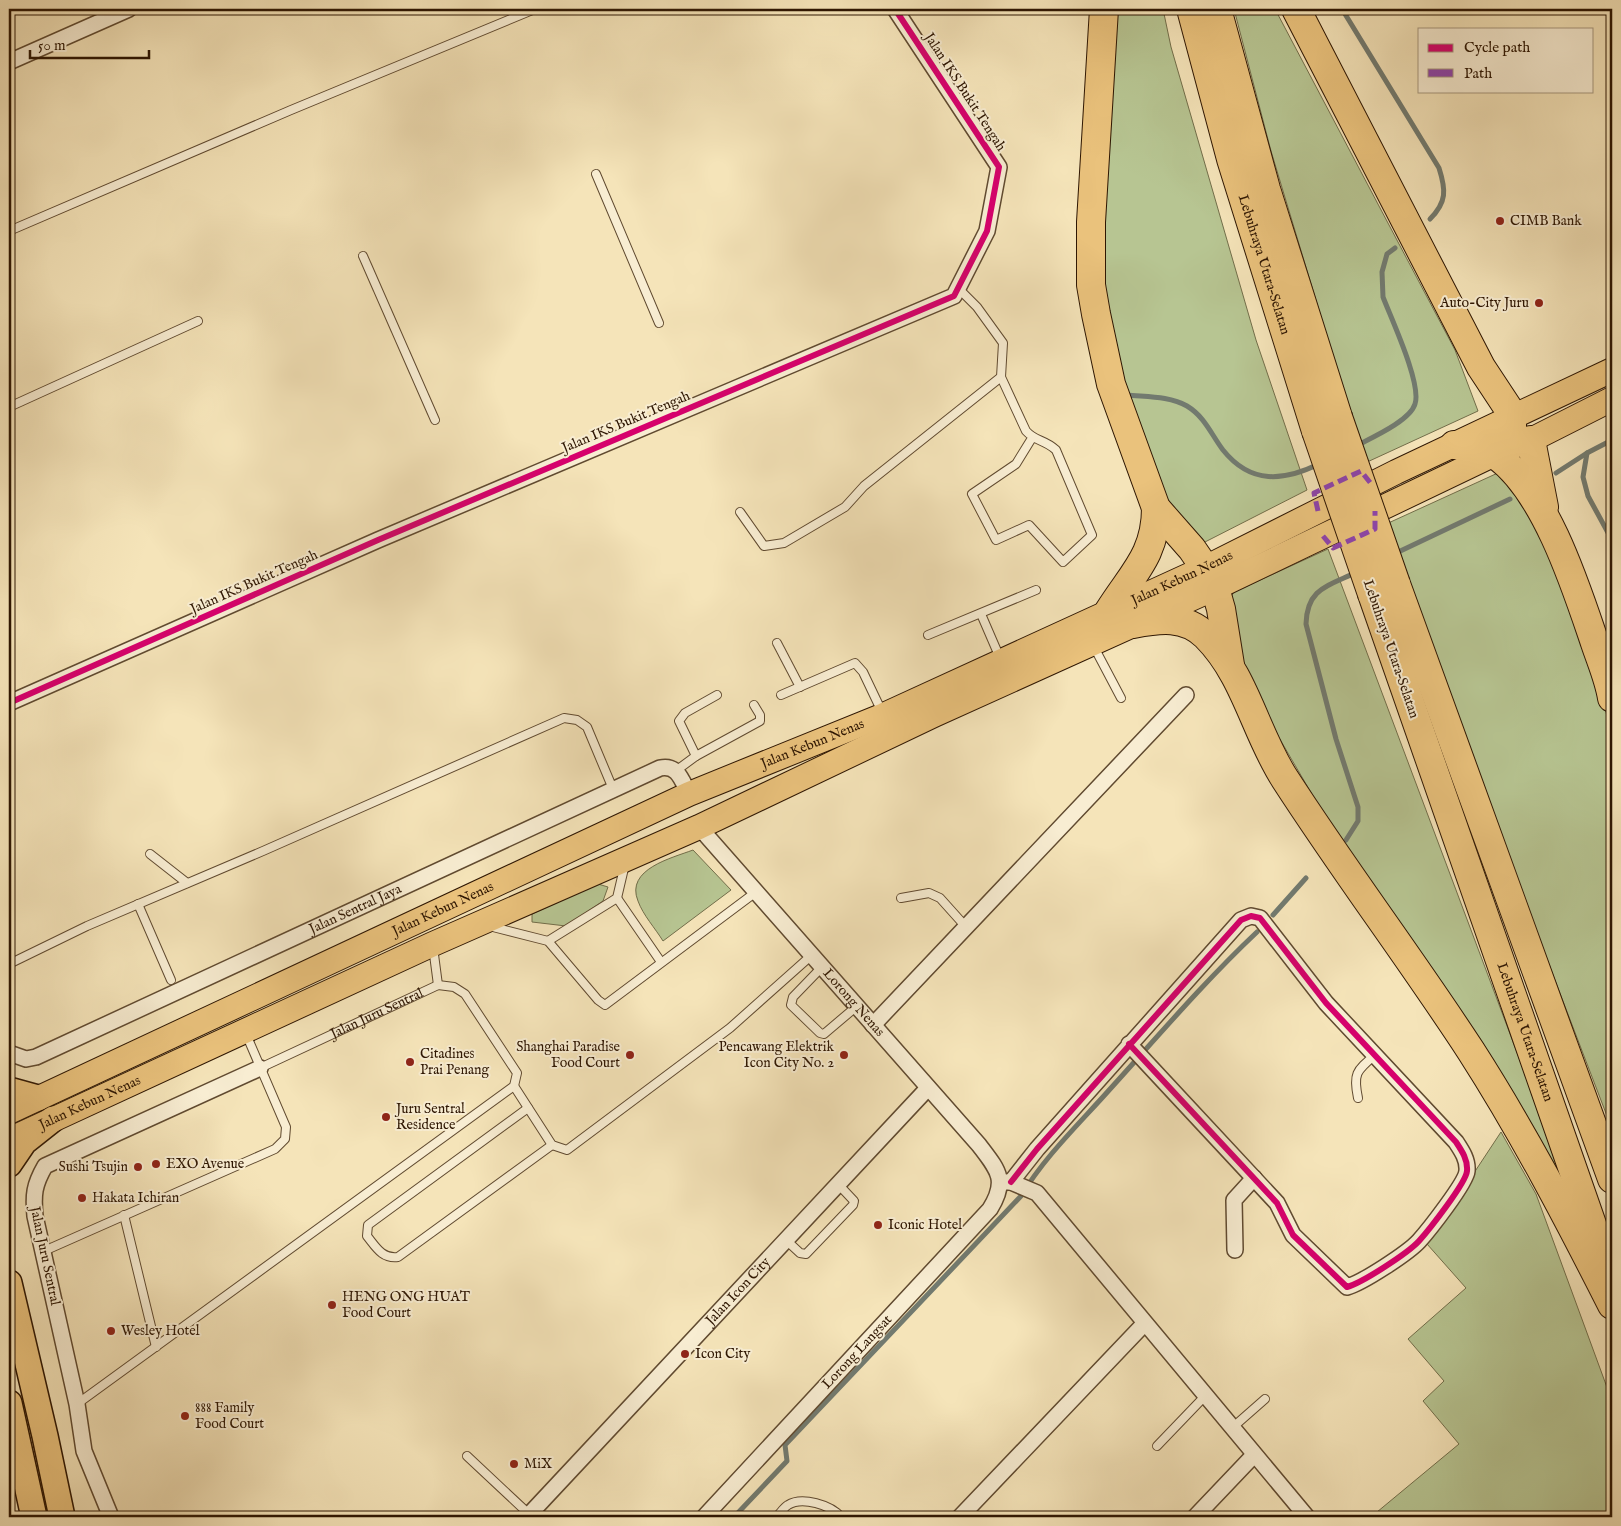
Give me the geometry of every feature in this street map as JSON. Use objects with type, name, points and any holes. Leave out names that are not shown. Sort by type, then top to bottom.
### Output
[{"type":"highway","points":[[1104,9],[1090,222],[1091,285],[1096,314],[1112,384],[1156,508],[1210,578],[1222,608],[1230,665]]},
{"type":"highway","name":"Lebuhraya Utara–Selatan","points":[[1191,9],[1232,159],[1384,589],[1612,1179]]},
{"type":"highway","name":"Lebuhraya Utara–Selatan","points":[[1217,9],[1327,424]]},
{"type":"highway","points":[[1296,9],[1481,367],[1521,413],[1500,453]]},
{"type":"highway","points":[[1531,440],[1548,525]]},
{"type":"highway","points":[[1454,445],[1477,446],[1500,453],[1517,474],[1548,525],[1576,587],[1612,698]]},
{"type":"highway","points":[[1109,611],[1148,555],[1156,525],[1156,508]]},
{"type":"highway","name":"Lebuhraya Utara–Selatan","points":[[1384,589],[1438,780],[1500,968],[1612,1282]]},
{"type":"highway","points":[[1133,624],[1156,619],[1183,622],[1204,634],[1230,665],[1283,776],[1360,892],[1471,1052],[1560,1201],[1612,1304]]},
{"type":"highway","points":[[9,1090],[38,1098]]},
{"type":"highway","points":[[9,1164],[24,1142],[53,1119]]},
{"type":"highway","points":[[9,1283],[62,1517]]},
{"type":"highway","points":[[9,1403],[34,1517]]},
{"type":"main road","name":"Jalan Kebun Nenas","points":[[9,1140],[433,944],[699,827],[934,715],[1092,644],[1133,624],[1210,578],[1454,445],[1612,370]]},
{"type":"main road","name":"Jalan Kebun Nenas","points":[[9,1112],[689,794],[884,715],[1109,611],[1210,578],[1531,440],[1612,400]]},
{"type":"street","points":[[9,62],[129,9]]},
{"type":"street","name":"Jalan IKS Bukit Tengah","points":[[9,703],[378,540],[954,296],[987,231],[999,167],[895,9]]},
{"type":"street","points":[[873,1025],[1186,695]]},
{"type":"street","name":"Jalan Sentral Jaya","points":[[9,1054],[26,1059],[36,1056],[660,768],[668,766],[677,770]]},
{"type":"street","points":[[677,770],[689,794]]},
{"type":"street","name":"Lorong Nenas","points":[[699,827],[823,966],[1011,1184]]},
{"type":"street","name":"Lorong Langsat","points":[[704,1517],[990,1209],[998,1196],[1011,1184],[1037,1149],[1137,1051],[1241,920],[1251,916],[1260,918],[1326,1003],[1456,1142],[1465,1156],[1467,1172],[1459,1188],[1418,1242],[1398,1258],[1347,1287],[1293,1235],[1277,1203],[1254,1178]]},
{"type":"street","points":[[1137,1051],[1254,1178],[1234,1200],[1235,1250]]},
{"type":"street","name":"Jalan Juru Sentral","points":[[112,1517],[84,1451],[77,1404],[33,1196],[38,1178],[45,1166],[260,1068]]},
{"type":"street","name":"Jalan Icon City","points":[[530,1516],[928,1088]]},
{"type":"street","points":[[1011,1184],[1037,1194],[1307,1517]]},
{"type":"street","points":[[960,1517],[1144,1324]]},
{"type":"street","points":[[1196,1517],[1254,1454]]},
{"type":"lane","points":[[9,231],[291,110],[535,9]]},
{"type":"lane","points":[[596,174],[659,323]]},
{"type":"lane","points":[[363,256],[435,420]]},
{"type":"lane","points":[[957,288],[977,307],[1003,343],[1001,378],[1026,431],[1032,438],[1046,441],[1056,450],[1092,535],[1063,562],[1030,525],[996,540],[972,494],[1016,464],[1032,438]]},
{"type":"lane","points":[[9,407],[198,321]]},
{"type":"lane","points":[[740,512],[764,546],[784,543],[845,507],[864,486],[1001,378]]},
{"type":"lane","points":[[928,635],[1036,590]]},
{"type":"lane","points":[[981,614],[1001,661]]},
{"type":"lane","points":[[777,643],[800,686]]},
{"type":"lane","points":[[1092,644],[1121,698]]},
{"type":"lane","points":[[781,695],[855,662],[863,672],[884,715]]},
{"type":"lane","points":[[696,756],[679,721],[685,713],[717,695]]},
{"type":"lane","points":[[677,770],[696,756],[760,721],[760,715],[754,705]]},
{"type":"lane","points":[[9,964],[138,904],[564,718],[577,720],[587,727],[613,790]]},
{"type":"lane","points":[[150,854],[187,883]]},
{"type":"lane","points":[[548,940],[617,898],[626,860]]},
{"type":"lane","points":[[478,924],[548,940],[598,1000],[605,1005],[756,892]]},
{"type":"lane","points":[[900,898],[929,892],[940,898],[966,927]]},
{"type":"lane","points":[[617,898],[661,962]]},
{"type":"lane","points":[[138,904],[171,980]]},
{"type":"lane","points":[[77,1404],[514,1086],[517,1073],[465,994],[454,987],[438,985],[433,944]]},
{"type":"lane","points":[[514,1086],[552,1145],[568,1150],[576,1146],[730,1028],[812,954]]},
{"type":"lane","points":[[823,966],[793,997],[791,1004],[820,1033],[824,1034],[857,1006]]},
{"type":"lane","name":"Jalan Juru Sentral","points":[[260,1068],[438,985]]},
{"type":"lane","points":[[44,1251],[274,1149],[285,1139],[286,1127],[244,1031]]},
{"type":"lane","points":[[1358,1098],[1354,1082],[1358,1069],[1375,1055]]},
{"type":"lane","points":[[528,1108],[368,1224],[367,1236],[382,1255],[390,1258],[398,1257],[552,1145]]},
{"type":"lane","points":[[786,1240],[800,1253],[806,1254],[853,1205],[854,1201],[838,1184]]},
{"type":"lane","points":[[124,1215],[156,1347]]},
{"type":"lane","points":[[1157,1446],[1205,1396]]},
{"type":"lane","points":[[1232,1428],[1266,1399]]},
{"type":"lane","points":[[467,1456],[530,1516]]},
{"type":"lane","points":[[776,1517],[788,1504],[808,1501],[837,1513],[841,1517]]},
{"type":"green space","points":[[1109,9],[1163,9],[1171,47],[1256,340],[1307,490],[1203,543],[1164,496],[1139,445],[1097,269]]},
{"type":"green space","points":[[1234,9],[1275,9],[1455,350],[1478,411],[1365,463],[1271,151]]},
{"type":"green space","points":[[1500,472],[1523,494],[1593,661],[1612,736],[1612,1129],[1464,743],[1384,525]]},
{"type":"green space","points":[[1328,549],[1587,1239],[1320,808],[1257,700],[1236,650],[1228,602],[1234,592]]},
{"type":"green space","points":[[693,850],[731,890],[663,941],[640,906],[636,890],[638,881],[653,866]]},
{"type":"green space","points":[[598,884],[608,887],[603,901],[566,926],[532,922],[532,914]]},
{"type":"green space","points":[[1501,1132],[1536,1194],[1612,1401],[1612,1517],[1371,1517],[1459,1444],[1423,1401],[1444,1381],[1408,1339],[1466,1288],[1427,1244]]},
{"type":"waterway","points":[[1342,9],[1439,168],[1444,195],[1440,207],[1430,219]]},
{"type":"waterway","points":[[1356,446],[1398,423],[1406,417],[1415,404],[1416,395],[1410,367],[1383,297],[1382,272],[1387,254],[1395,248]]},
{"type":"waterway","points":[[1127,395],[1173,400],[1187,406],[1199,415],[1223,450],[1234,461],[1256,474],[1281,476],[1306,470],[1319,464]]},
{"type":"waterway","points":[[1612,440],[1587,453],[1583,477],[1588,496],[1612,540]]},
{"type":"waterway","points":[[1556,473],[1587,453]]},
{"type":"waterway","points":[[1394,554],[1510,499]]},
{"type":"waterway","points":[[1346,840],[1358,821],[1358,807],[1336,739],[1306,624],[1307,612],[1315,595],[1328,585],[1357,572]]},
{"type":"waterway","points":[[1273,915],[1306,878]]},
{"type":"waterway","points":[[734,1517],[787,1461],[785,1445],[1021,1196],[1030,1181],[1063,1140],[1201,989],[1257,932]]},
{"type":"marked path","points":[[1318,511],[1314,493],[1361,471],[1372,485]]},
{"type":"marked path","points":[[1323,536],[1333,548],[1375,529],[1375,511]]},
{"type":"cycle path","points":[[9,703],[378,540],[954,296],[987,231],[999,167],[895,9]]},
{"type":"cycle path","points":[[1011,1182],[1037,1149],[1241,920],[1251,916],[1260,918],[1326,1003],[1456,1142],[1466,1159],[1467,1171],[1465,1177],[1446,1207],[1419,1241],[1395,1260],[1347,1287],[1293,1235],[1277,1203],[1129,1044]]},
{"type":"place","name":"CIMB Bank","points":[[1500,221]]},
{"type":"place","name":"Auto-City Juru","points":[[1539,303]]},
{"type":"place","name":"Shanghai Paradise Food Court","points":[[630,1055]]},
{"type":"place","name":"Pencawang Elektrik Icon City No. 2","points":[[844,1055]]},
{"type":"place","name":"Citadines Prai Penang","points":[[410,1062]]},
{"type":"place","name":"Juru Sentral Residence","points":[[386,1117]]},
{"type":"place","name":"EXO Avenue","points":[[156,1164]]},
{"type":"place","name":"Sushi Tsujin","points":[[138,1167]]},
{"type":"place","name":"Hakata Ichiran","points":[[82,1198]]},
{"type":"place","name":"Iconic Hotel","points":[[878,1225]]},
{"type":"place","name":"HENG ONG HUAT Food Court","points":[[332,1305]]},
{"type":"place","name":"Wesley Hotel","points":[[111,1331]]},
{"type":"place","name":"Icon City","points":[[685,1354]]},
{"type":"place","name":"888 Family Food Court","points":[[185,1416]]},
{"type":"place","name":"MiX","points":[[514,1464]]}]
